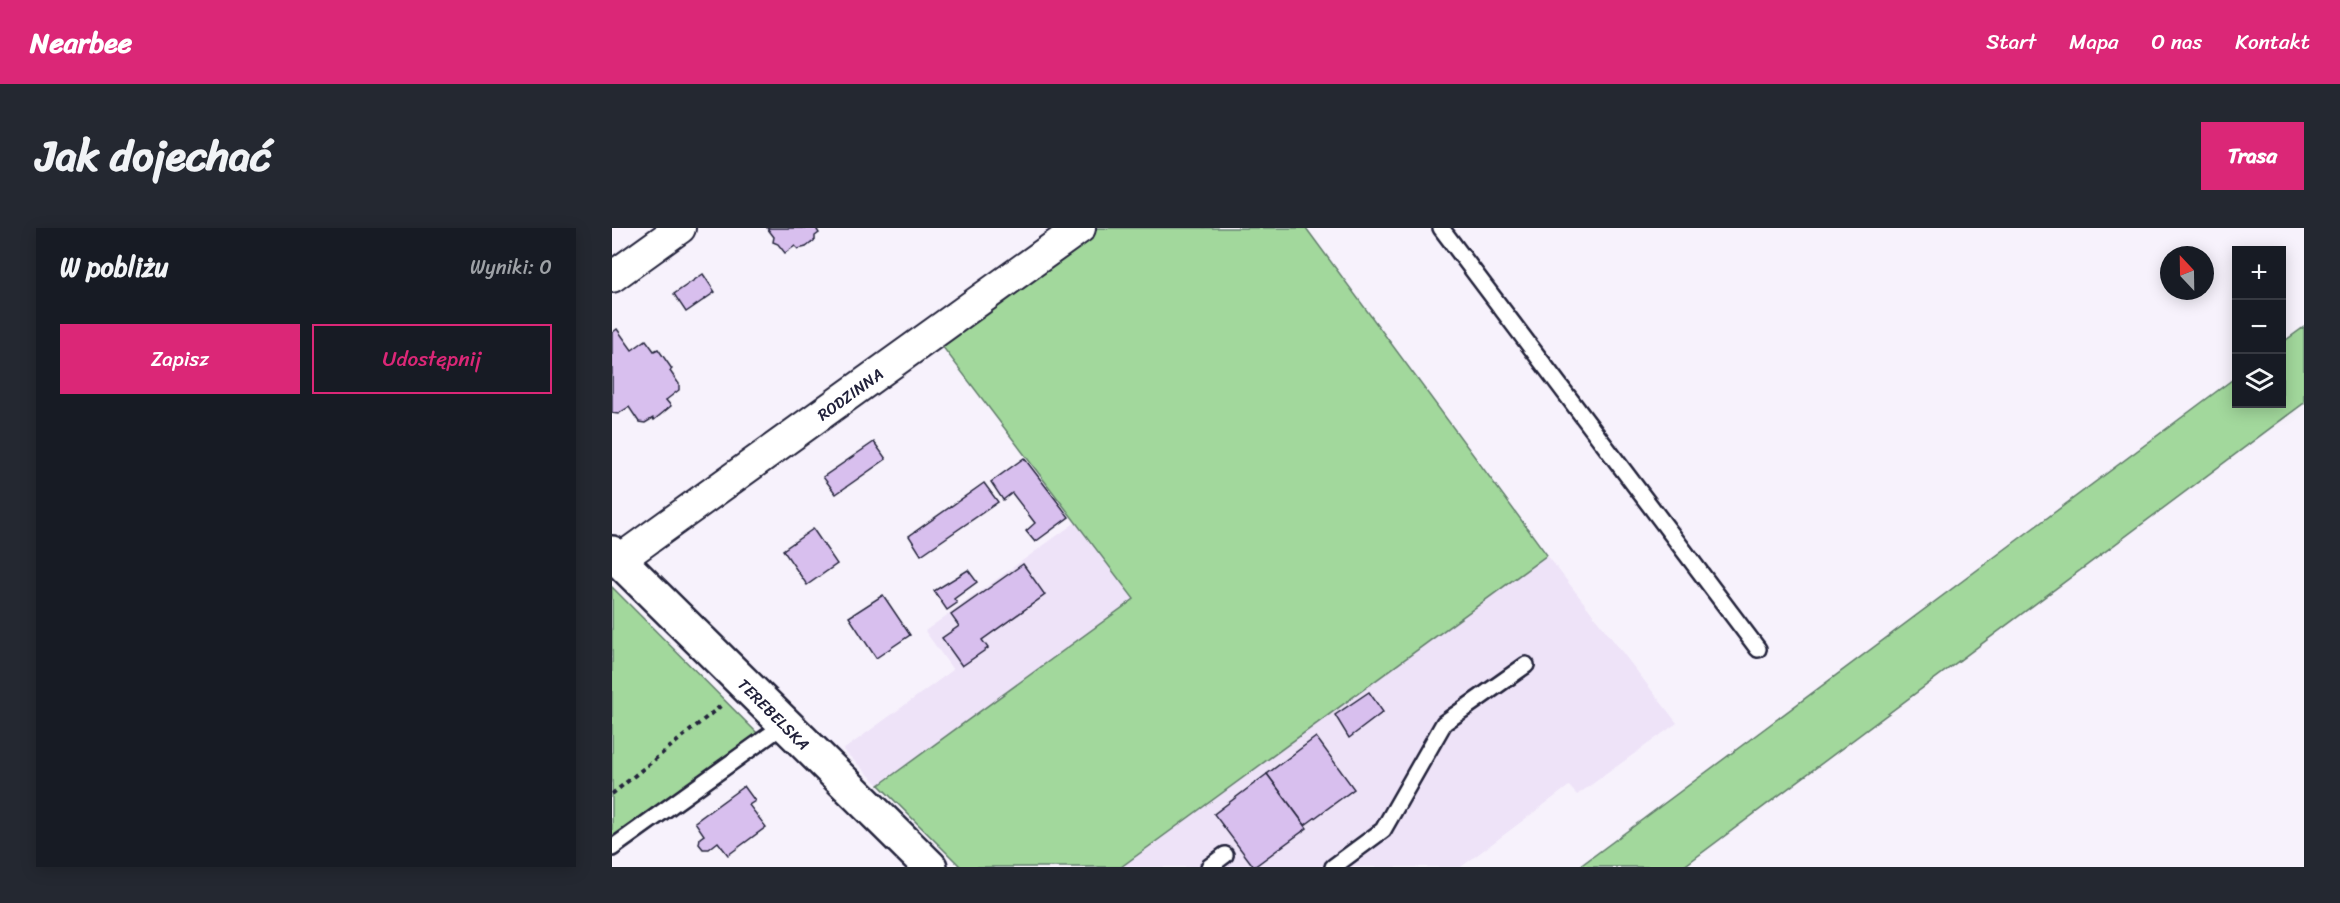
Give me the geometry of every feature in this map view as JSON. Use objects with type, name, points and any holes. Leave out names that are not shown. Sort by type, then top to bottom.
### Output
[{"type":"street","points":[[612,277],[680,228]]},
{"type":"street","name":"RODZINNA","points":[[615,557],[1080,228]]},
{"type":"street","name":"TEREBELSKA","points":[[615,557],[930,867]]},
{"type":"lane","points":[[1442,228],[1758,649]]},
{"type":"lane","points":[[1333,867],[1383,830],[1443,723],[1526,665]]},
{"type":"lane","points":[[612,848],[785,724]]},
{"type":"lane","points":[[1209,867],[1225,855]]},
{"type":"path","points":[[612,794],[732,697],[744,683]]},
{"type":"shaded area","points":[[1076,522],[1135,599],[879,785],[843,750],[953,670],[925,631]]},
{"type":"shaded area","points":[[1547,555],[1677,723],[1577,795],[1569,786],[1461,867],[1121,867]]},
{"type":"green space","points":[[1091,228],[1306,228],[1547,555],[1121,867],[961,867],[879,785],[1134,599],[936,338]]},
{"type":"green space","points":[[2304,327],[2304,403],[1683,867],[1579,867],[2232,380],[2232,408],[2286,408],[2286,340]]},
{"type":"green space","points":[[612,587],[766,742],[612,856]]},
{"type":"building","points":[[767,228],[819,228],[817,230],[819,233],[815,236],[815,240],[806,247],[798,249],[795,246],[785,253],[778,244],[773,242],[774,237]]},
{"type":"building","points":[[703,274],[715,292],[686,312],[674,294]]},
{"type":"building","points":[[617,329],[632,350],[646,340],[654,351],[658,349],[679,384],[679,390],[666,400],[671,406],[654,420],[653,418],[645,423],[639,422],[629,407],[618,414],[612,413],[612,333]]},
{"type":"building","points":[[874,442],[886,459],[836,494],[823,477]]},
{"type":"building","points":[[1024,458],[1069,517],[1035,542],[1026,531],[1035,523],[1012,493],[1003,500],[991,482]]},
{"type":"building","points":[[984,483],[998,502],[921,555],[909,536]]},
{"type":"building","points":[[813,529],[837,564],[807,585],[783,550]]},
{"type":"building","points":[[1023,564],[1045,595],[982,640],[988,648],[962,666],[942,638],[959,626],[951,615]]},
{"type":"building","points":[[968,570],[977,582],[954,599],[957,603],[947,610],[934,591]]},
{"type":"building","points":[[883,595],[910,635],[876,658],[849,617]]},
{"type":"building","points":[[1369,692],[1383,712],[1349,738],[1335,715]]},
{"type":"building","points":[[1316,737],[1354,789],[1305,825],[1267,774]]},
{"type":"building","points":[[1267,774],[1307,828],[1254,867],[1214,814]]},
{"type":"building","points":[[744,786],[755,801],[749,805],[766,827],[728,855],[718,842],[709,849],[703,849],[699,844],[700,838],[704,835],[695,822]]}]
